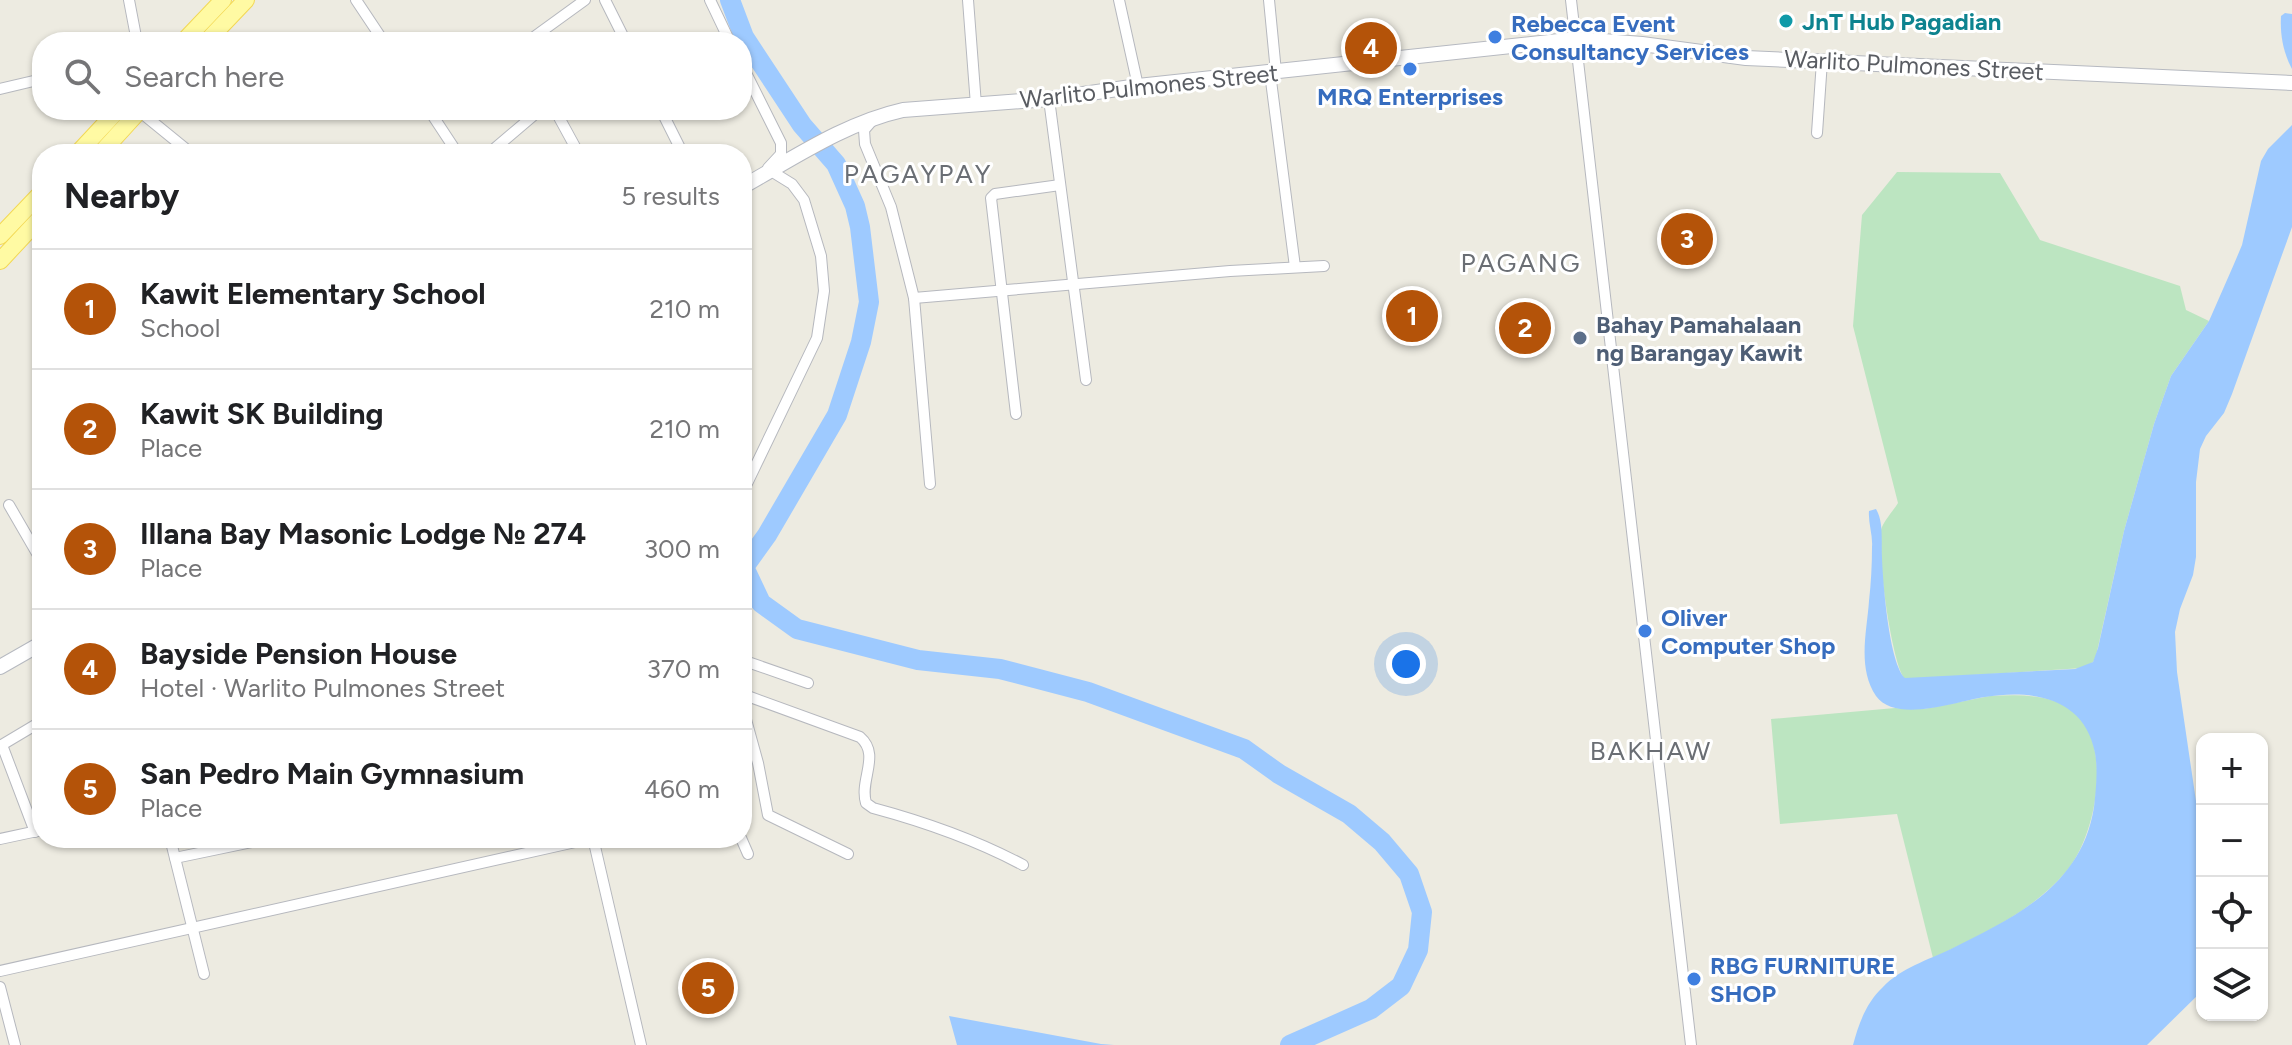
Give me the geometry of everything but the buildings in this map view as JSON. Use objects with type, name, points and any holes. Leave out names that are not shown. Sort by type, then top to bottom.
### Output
[{"type":"main road","points":[[210,32],[223,0]]},
{"type":"main road","points":[[198,32],[246,0]]},
{"type":"main road","points":[[86,144],[109,120]]},
{"type":"main road","points":[[109,144],[130,120]]},
{"type":"main road","points":[[0,261],[6,232],[32,203]]},
{"type":"main road","points":[[6,232],[32,220]]},
{"type":"street","points":[[129,0],[135,32]]},
{"type":"street","points":[[356,0],[377,32]]},
{"type":"street","points":[[541,32],[585,0]]},
{"type":"street","points":[[605,0],[621,32]]},
{"type":"street","points":[[710,0],[725,32]]},
{"type":"street","points":[[968,0],[976,105]]},
{"type":"street","points":[[1119,0],[1138,86]]},
{"type":"street","points":[[1269,0],[1273,72],[1295,267]]},
{"type":"street","points":[[1571,0],[1691,1045]]},
{"type":"street","name":"Warlito Pulmones Street","points":[[752,182],[855,125],[903,110],[1049,99],[1138,86],[1577,39],[1746,58],[2292,83]]},
{"type":"street","points":[[1817,133],[1822,61]]},
{"type":"street","points":[[0,89],[32,81]]},
{"type":"street","points":[[752,86],[782,148],[765,175],[792,184],[804,200],[821,256],[824,291],[817,338],[752,473]]},
{"type":"street","points":[[1049,99],[1086,380]]},
{"type":"street","points":[[876,117],[863,136],[891,207],[914,298],[930,484]]},
{"type":"street","points":[[151,120],[180,144]]},
{"type":"street","points":[[437,120],[452,144]]},
{"type":"street","points":[[500,144],[528,120]]},
{"type":"street","points":[[560,120],[574,144]]},
{"type":"street","points":[[666,120],[678,144]]},
{"type":"street","points":[[1016,414],[991,202],[993,196],[1060,185]]},
{"type":"street","points":[[914,298],[1324,266]]},
{"type":"street","points":[[9,505],[32,545]]},
{"type":"street","points":[[0,667],[32,649]]},
{"type":"street","points":[[752,663],[808,683]]},
{"type":"street","points":[[752,698],[860,737],[868,743],[870,757],[864,797],[873,808],[954,833],[1023,865]]},
{"type":"street","points":[[32,727],[1,746],[32,817]]},
{"type":"street","points":[[752,757],[768,815],[848,854]]},
{"type":"street","points":[[0,839],[32,832]]},
{"type":"street","points":[[172,848],[204,974]]},
{"type":"street","points":[[175,858],[223,848]]},
{"type":"street","points":[[0,971],[548,848]]},
{"type":"street","points":[[595,848],[641,1045]]},
{"type":"street","points":[[745,848],[748,854]]},
{"type":"street","points":[[0,987],[15,1045]]},
{"type":"green space","points":[[1897,172],[2000,173],[2040,240],[2180,286],[2186,310],[2209,321],[2171,376],[2124,531],[2096,656],[2083,668],[1911,679],[1905,679],[1900,670],[1886,607],[1880,541],[1882,527],[1898,503],[1853,326],[1862,215]]},
{"type":"green space","points":[[1990,696],[2032,696],[2053,700],[2072,710],[2085,725],[2093,744],[2097,767],[2092,815],[2076,857],[2051,887],[2004,922],[1933,958],[1897,814],[1780,824],[1771,719],[1895,708],[1924,709]]},
{"type":"water","points":[[2292,14],[2292,69],[2282,37],[2281,16]]},
{"type":"water","points":[[2292,125],[2292,227],[2232,394],[2224,413],[2200,449],[2196,482],[2196,557],[2175,632],[2177,672],[2196,801],[2196,997],[2147,1045],[1853,1045],[1868,1007],[1890,980],[2022,911],[2061,878],[2076,858],[2087,834],[2094,807],[2096,780],[2095,753],[2089,734],[2080,720],[2054,701],[2003,695],[1912,710],[1885,704],[1876,696],[1865,662],[1872,560],[1869,511],[1876,509],[1880,520],[1888,621],[1899,670],[1905,678],[2075,669],[2093,662],[2124,531],[2154,424],[2171,376],[2209,321],[2242,245],[2261,161],[2268,149]]},
{"type":"water","points":[[949,1016],[1101,1044],[1114,1045],[957,1045]]},
{"type":"waterway","points":[[730,0],[742,32]]},
{"type":"waterway","points":[[752,49],[802,125],[836,164],[855,206],[869,302],[861,342],[837,415],[752,556]]},
{"type":"waterway","points":[[752,584],[761,603],[797,629],[918,660],[1000,669],[1088,692],[1244,749],[1279,774],[1349,814],[1382,842],[1409,874],[1422,912],[1418,950],[1401,986],[1371,1009],[1290,1045]]},
{"type":"place","name":"JnT Hub Pagadian","points":[[1786,21]]},
{"type":"place","name":"Rebecca Event Consultancy Services","points":[[1495,37]]},
{"type":"place","name":"Bayside Pension House","points":[[1371,48]]},
{"type":"place","name":"MRQ Enterprises","points":[[1410,69]]},
{"type":"place","name":"Illana Bay Masonic Lodge № 274","points":[[1687,239]]},
{"type":"place","name":"Kawit Elementary School","points":[[1412,316]]},
{"type":"place","name":"Kawit SK Building","points":[[1525,328]]},
{"type":"place","name":"Bahay Pamahalaan ng Barangay Kawit","points":[[1580,338]]},
{"type":"place","name":"Oliver Computer Shop","points":[[1645,631]]},
{"type":"place","name":"RBG FURNITURE SHOP","points":[[1694,979]]},
{"type":"place","name":"San Pedro Main Gymnasium","points":[[708,988]]},
{"type":"district","name":"PAGAYPAY","points":[[918,174]]},
{"type":"district","name":"PAGANG","points":[[1521,263]]},
{"type":"district","name":"BAKHAW","points":[[1651,751]]}]
